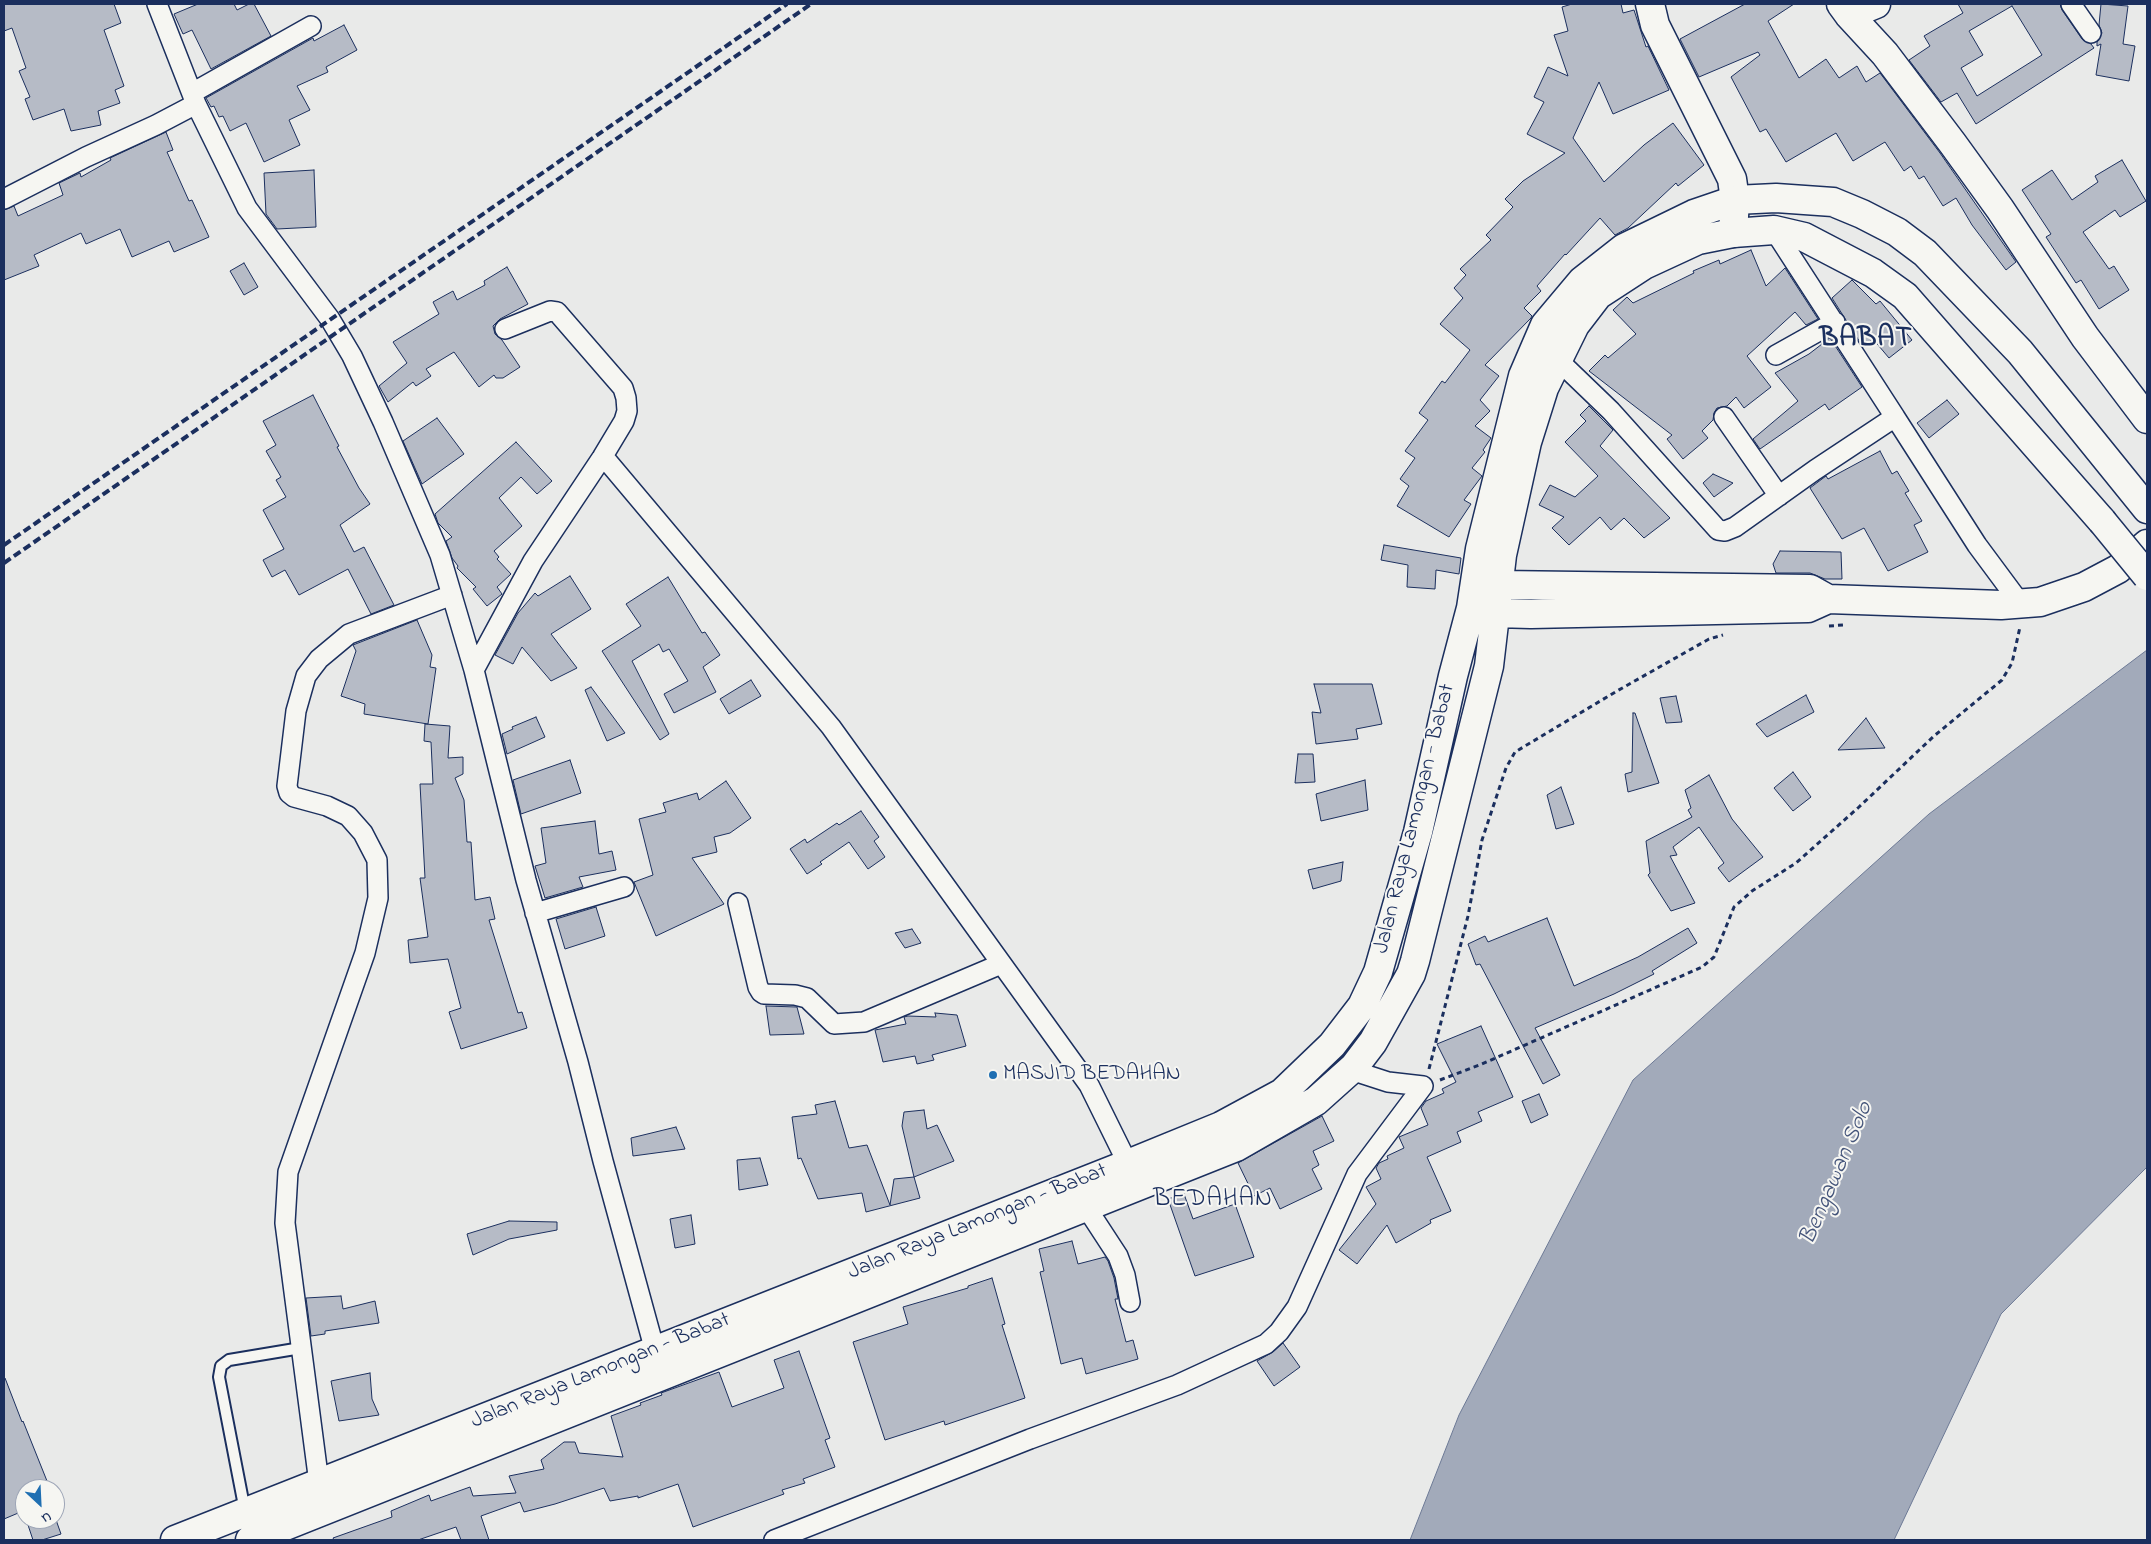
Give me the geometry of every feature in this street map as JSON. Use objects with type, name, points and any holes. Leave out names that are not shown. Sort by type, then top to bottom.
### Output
[{"type":"main road","points":[[1650,4],[1655,25],[1732,179],[1735,200],[1734,233]]},
{"type":"main road","points":[[1845,9],[1876,4]]},
{"type":"main road","points":[[1845,9],[1885,54],[1953,144],[2000,209],[2084,338],[2147,419]]},
{"type":"main road","points":[[1488,582],[1480,549],[1523,376],[1545,325],[1582,281],[1624,248],[1694,214],[1735,200],[1776,198],[1833,202],[1897,232],[1926,253],[2020,352],[2144,504]]},
{"type":"main road","points":[[2147,544],[2118,569],[2084,587],[2040,602],[2021,612],[2001,605],[1828,600],[1808,608],[1531,614],[1482,610],[1488,582],[1502,555],[1527,442],[1544,388],[1575,325],[1598,295],[1644,265],[1698,240],[1734,233],[1774,230],[1804,237],[1838,254],[1873,273],[1906,296],[2102,521],[2147,576]]},
{"type":"main road","points":[[1488,582],[1810,589],[1828,600]]},
{"type":"main road","name":"Jalan Raya Lamongan - Babat","points":[[250,1540],[1236,1147],[1316,1101],[1351,1070],[1373,1042],[1399,997],[1415,961],[1488,666],[1482,610]]},
{"type":"main road","name":"Jalan Raya Lamongan - Babat","points":[[175,1540],[1128,1164],[1221,1126],[1282,1092],[1332,1045],[1362,1006],[1378,972],[1418,832],[1453,676],[1482,610]]},
{"type":"street","points":[[157,4],[194,98],[247,208],[330,319],[352,356],[383,422],[440,555],[474,670],[535,913],[578,1062],[655,1351]]},
{"type":"street","points":[[2071,4],[2091,33]]},
{"type":"street","points":[[4,199],[86,157],[156,125],[194,98],[311,26]]},
{"type":"street","points":[[1774,230],[2021,612]]},
{"type":"street","points":[[474,670],[533,561],[603,456],[624,421],[627,411],[623,388],[577,333],[554,310],[505,329]]},
{"type":"street","points":[[1776,355],[1834,322]]},
{"type":"street","points":[[1558,360],[1611,411],[1718,530],[1725,531],[1735,527],[1895,417]]},
{"type":"street","points":[[1724,416],[1779,496]]},
{"type":"street","points":[[603,456],[831,727],[1089,1085],[1128,1164]]},
{"type":"street","points":[[319,1484],[285,1222],[288,1172],[365,953],[378,898],[377,860],[363,833],[348,816],[328,806],[294,798],[289,793],[287,786],[296,711],[306,676],[319,659],[349,634],[452,595]]},
{"type":"street","points":[[535,913],[624,887]]},
{"type":"street","points":[[738,903],[758,987],[761,992],[771,995],[795,995],[807,998],[834,1024],[864,1022],[1001,964]]},
{"type":"street","points":[[1351,1070],[1388,1082],[1423,1086]]},
{"type":"street","points":[[774,1540],[1030,1439],[1178,1385],[1266,1344],[1279,1332],[1296,1307],[1357,1174],[1423,1086]]},
{"type":"street","points":[[1086,1207],[1118,1256],[1125,1275],[1130,1302]]},
{"type":"lane","points":[[246,1512],[219,1378],[221,1366],[229,1360],[301,1348]]},
{"type":"path","points":[[1423,1086],[1482,1064],[1702,968],[1714,957],[1734,907],[1752,891],[1796,863],[1934,736],[2002,680],[2012,663],[2021,612]]},
{"type":"path","points":[[1825,626],[1845,625]]},
{"type":"path","points":[[1423,1086],[1433,1060],[1468,916],[1482,840],[1506,768],[1515,752],[1709,639],[1729,633]]},
{"type":"water","name":"Bengawan Solo","points":[[2147,650],[2147,1167],[2001,1314],[1894,1540],[1410,1540],[1459,1415],[1633,1080],[1929,814]]},
{"type":"building","points":[[4,4],[114,4],[121,23],[104,30],[124,86],[115,90],[120,103],[98,111],[101,125],[71,131],[64,109],[33,120],[25,99],[30,97],[19,71],[26,68],[12,28],[4,31]]},
{"type":"building","points":[[198,4],[234,4],[237,10],[249,4],[254,4],[271,36],[211,69],[192,30],[183,34],[174,14]]},
{"type":"building","points":[[1572,4],[1621,4],[1623,13],[1634,10],[1646,47],[1648,46],[1669,90],[1613,114],[1599,82],[1573,138],[1604,182],[1644,145],[1673,123],[1704,165],[1678,186],[1676,183],[1628,228],[1615,235],[1600,218],[1537,286],[1541,291],[1524,308],[1532,316],[1531,318],[1485,365],[1499,376],[1480,400],[1490,411],[1475,426],[1491,438],[1483,450],[1485,452],[1472,468],[1482,476],[1464,500],[1471,504],[1449,537],[1397,506],[1409,486],[1400,479],[1415,458],[1405,451],[1428,420],[1419,413],[1442,381],[1445,383],[1470,350],[1440,324],[1463,298],[1454,288],[1466,275],[1460,269],[1491,240],[1486,235],[1513,207],[1505,199],[1523,181],[1565,153],[1527,134],[1544,102],[1534,97],[1548,67],[1568,76],[1554,35],[1568,31],[1562,7]]},
{"type":"building","points":[[1745,4],[1794,4],[1768,21],[1799,78],[1826,59],[1839,78],[1857,66],[1866,82],[1880,73],[1940,153],[2016,262],[2006,270],[1972,225],[1956,198],[1943,206],[1924,176],[1919,179],[1911,166],[1904,171],[1885,142],[1853,161],[1836,133],[1786,162],[1766,129],[1760,132],[1731,77],[1760,55],[1758,52],[1699,77],[1680,39]]},
{"type":"building","points":[[1958,4],[2060,4],[2082,39],[2094,48],[1976,124],[1957,93],[1941,102],[1909,60],[1930,46],[1924,36],[1963,13]],"holes":[[[2012,6],[2042,55],[1977,96],[1961,68],[1983,55],[1969,31]]]},
{"type":"building","points":[[2101,4],[2128,6],[2123,44],[2135,46],[2129,81],[2096,75],[2101,44],[2097,46],[2097,42],[2102,33],[2099,25]]},
{"type":"building","points":[[344,25],[357,50],[326,67],[328,72],[297,86],[310,110],[289,120],[300,145],[264,162],[246,123],[230,131],[223,116],[219,117],[214,106],[211,107],[206,98],[313,38],[314,41]]},
{"type":"building","points":[[166,132],[173,150],[167,152],[189,201],[192,200],[209,237],[174,252],[169,241],[132,257],[120,229],[86,244],[81,233],[34,255],[39,266],[4,280],[4,210],[14,206],[18,216],[63,195],[59,183],[80,173],[81,177],[111,160],[110,158]]},
{"type":"building","points":[[2122,160],[2146,201],[2120,217],[2115,210],[2083,232],[2109,269],[2114,266],[2129,290],[2099,309],[2081,280],[2076,283],[2046,237],[2051,234],[2022,190],[2052,170],[2072,200],[2098,182],[2095,176]]},
{"type":"building","points":[[314,170],[316,227],[277,229],[266,214],[264,173]]},
{"type":"building","points":[[1751,250],[1766,286],[1785,268],[1818,319],[1806,325],[1795,312],[1747,356],[1771,387],[1744,408],[1736,397],[1727,406],[1717,408],[1713,420],[1702,431],[1708,438],[1683,459],[1667,439],[1672,435],[1589,371],[1605,355],[1608,358],[1636,334],[1613,310],[1627,297],[1633,303],[1694,273],[1693,271],[1719,260],[1720,264]]},
{"type":"building","points":[[244,263],[258,287],[244,295],[230,271]]},
{"type":"building","points":[[507,267],[528,304],[500,319],[493,326],[495,334],[502,340],[520,367],[503,378],[496,378],[494,375],[479,387],[454,352],[426,369],[431,376],[416,386],[413,382],[388,402],[379,386],[407,363],[393,342],[439,314],[433,302],[453,291],[457,300],[485,285],[484,281]]},
{"type":"building","points":[[1852,280],[1876,304],[1880,301],[1912,340],[1889,358],[1873,339],[1863,347],[1832,298]]},
{"type":"building","points":[[1830,338],[1862,387],[1829,410],[1825,404],[1760,449],[1753,439],[1798,401],[1775,373],[1809,354]]},
{"type":"building","points":[[313,395],[339,446],[337,447],[359,488],[370,504],[340,525],[354,552],[364,547],[394,605],[371,614],[348,569],[299,595],[285,570],[272,577],[263,560],[284,549],[263,510],[286,497],[276,480],[281,477],[266,451],[276,445],[263,421]]},
{"type":"building","points":[[1947,400],[1959,414],[1929,438],[1917,423]]},
{"type":"building","points":[[1589,406],[1613,430],[1600,446],[1670,518],[1644,538],[1624,518],[1611,530],[1600,517],[1569,545],[1552,528],[1564,517],[1539,505],[1550,485],[1575,497],[1598,476],[1565,442],[1586,421],[1580,415]]},
{"type":"building","points":[[437,418],[464,454],[422,484],[403,441]]},
{"type":"building","points":[[516,442],[552,481],[537,494],[521,477],[499,498],[522,526],[494,551],[499,557],[497,559],[511,574],[497,587],[502,594],[487,606],[473,589],[476,587],[457,568],[458,566],[452,558],[446,541],[452,537],[438,523],[435,514]]},
{"type":"building","points":[[1880,451],[1892,474],[1897,471],[1909,491],[1905,493],[1922,521],[1914,525],[1928,552],[1888,571],[1864,528],[1842,539],[1810,488],[1826,476],[1828,479]]},
{"type":"building","points":[[1713,474],[1733,483],[1714,497],[1703,483]]},
{"type":"building","points":[[1384,545],[1461,558],[1459,574],[1436,570],[1435,589],[1407,587],[1408,565],[1381,560]]},
{"type":"building","points":[[1780,551],[1841,552],[1842,579],[1825,579],[1810,573],[1776,573],[1773,564]]},
{"type":"building","points":[[570,576],[591,609],[551,634],[577,668],[551,681],[522,647],[513,664],[495,655],[518,613],[535,593],[538,596]]},
{"type":"building","points":[[668,577],[702,633],[705,632],[720,655],[703,667],[716,692],[674,713],[664,694],[688,681],[669,649],[663,652],[659,644],[632,661],[669,734],[660,740],[602,651],[641,626],[626,604]]},
{"type":"building","points":[[417,620],[432,655],[430,667],[436,668],[428,724],[364,714],[365,704],[341,696],[356,651],[353,645]]},
{"type":"building","points":[[751,680],[761,696],[729,714],[720,699]]},
{"type":"building","points":[[1314,684],[1372,684],[1382,724],[1356,729],[1358,739],[1316,744],[1312,712],[1321,713]]},
{"type":"building","points":[[591,687],[625,733],[607,741],[585,690]]},
{"type":"building","points":[[1806,695],[1814,712],[1767,737],[1756,724]]},
{"type":"building","points":[[1676,696],[1682,722],[1666,723],[1660,698]]},
{"type":"building","points":[[1633,713],[1635,713],[1659,783],[1628,792],[1625,774],[1632,772]]},
{"type":"building","points":[[536,717],[545,737],[507,754],[502,734],[513,729],[512,727]]},
{"type":"building","points":[[1866,718],[1885,748],[1838,750]]},
{"type":"building","points":[[425,724],[450,726],[448,758],[463,757],[463,774],[455,778],[464,800],[467,842],[471,842],[475,900],[490,897],[495,919],[489,920],[518,1013],[522,1012],[527,1028],[461,1049],[449,1012],[461,1008],[448,959],[410,963],[408,940],[428,937],[420,878],[425,878],[420,784],[433,784],[431,742],[424,741]]},
{"type":"building","points":[[1298,754],[1313,754],[1315,782],[1295,783]]},
{"type":"building","points":[[570,760],[581,793],[521,814],[513,780]]},
{"type":"building","points":[[1793,772],[1811,797],[1793,811],[1774,788]]},
{"type":"building","points":[[1709,775],[1732,819],[1763,857],[1729,882],[1718,868],[1724,863],[1699,827],[1673,847],[1677,855],[1670,856],[1695,903],[1671,911],[1648,875],[1650,873],[1646,841],[1692,817],[1688,810],[1691,808],[1685,790]]},
{"type":"building","points":[[1365,780],[1368,810],[1321,821],[1316,794]]},
{"type":"building","points":[[726,781],[751,818],[730,833],[714,837],[717,852],[692,858],[724,904],[656,936],[634,882],[653,875],[639,819],[666,812],[663,803],[697,793],[699,800]]},
{"type":"building","points":[[1561,787],[1574,824],[1556,829],[1547,795]]},
{"type":"building","points":[[861,811],[879,837],[874,841],[885,857],[868,869],[849,842],[820,862],[822,864],[807,874],[790,849],[805,839],[807,843],[837,823],[839,825]]},
{"type":"building","points":[[595,821],[599,854],[612,851],[616,870],[579,877],[583,887],[545,898],[535,866],[546,863],[541,828]]},
{"type":"building","points":[[1343,862],[1341,881],[1313,889],[1308,870]]},
{"type":"building","points":[[596,907],[605,936],[565,949],[556,919]]},
{"type":"building","points":[[1547,918],[1574,986],[1638,957],[1688,928],[1697,943],[1652,971],[1654,974],[1614,994],[1535,1028],[1560,1075],[1543,1084],[1480,964],[1476,965],[1468,944],[1485,936],[1488,942]]},
{"type":"building","points":[[912,929],[921,943],[905,948],[895,933]]},
{"type":"building","points":[[766,1006],[797,1007],[804,1034],[770,1035]]},
{"type":"building","points":[[935,1013],[957,1015],[966,1046],[932,1055],[934,1060],[917,1064],[915,1056],[883,1062],[875,1030],[906,1024],[904,1017],[936,1017]]},
{"type":"building","points":[[1481,1026],[1513,1097],[1478,1112],[1482,1121],[1457,1132],[1461,1142],[1427,1157],[1451,1211],[1430,1220],[1431,1223],[1396,1243],[1387,1225],[1357,1264],[1339,1250],[1376,1204],[1366,1187],[1381,1179],[1376,1168],[1379,1163],[1388,1159],[1387,1156],[1404,1148],[1399,1137],[1428,1125],[1421,1108],[1426,1101],[1444,1093],[1442,1089],[1456,1082],[1437,1044]]},
{"type":"building","points":[[1539,1094],[1548,1115],[1531,1123],[1522,1101]]},
{"type":"building","points":[[835,1101],[849,1148],[867,1145],[890,1205],[894,1179],[914,1177],[920,1198],[866,1212],[862,1193],[818,1199],[801,1158],[798,1159],[792,1117],[817,1114],[815,1105]]},
{"type":"building","points":[[924,1110],[927,1129],[937,1125],[954,1161],[914,1177],[902,1126],[904,1112]]},
{"type":"building","points":[[1322,1116],[1334,1141],[1313,1151],[1319,1165],[1312,1169],[1322,1189],[1280,1209],[1270,1188],[1254,1196],[1238,1163]]},
{"type":"building","points":[[676,1127],[685,1149],[633,1156],[631,1138]]},
{"type":"building","points":[[760,1158],[768,1185],[739,1190],[737,1160]]},
{"type":"building","points":[[1184,1194],[1193,1219],[1235,1204],[1254,1257],[1195,1276],[1168,1199]]},
{"type":"building","points":[[691,1215],[695,1244],[675,1248],[670,1219]]},
{"type":"building","points":[[509,1221],[557,1222],[557,1230],[509,1239],[473,1255],[467,1234]]},
{"type":"building","points":[[1072,1241],[1078,1264],[1105,1257],[1108,1261],[1114,1278],[1118,1299],[1115,1299],[1126,1342],[1133,1340],[1138,1359],[1086,1374],[1082,1358],[1061,1364],[1040,1272],[1044,1271],[1039,1249]]},
{"type":"building","points":[[992,1278],[1005,1324],[1002,1325],[1025,1398],[945,1425],[944,1421],[885,1440],[853,1342],[908,1324],[903,1307],[968,1288],[968,1286]]},
{"type":"building","points":[[341,1296],[343,1309],[375,1301],[379,1323],[325,1331],[325,1334],[311,1336],[306,1298]]},
{"type":"building","points":[[1283,1343],[1300,1367],[1274,1386],[1257,1361],[1273,1352]]},
{"type":"building","points":[[799,1351],[830,1438],[825,1440],[835,1467],[803,1479],[805,1483],[782,1490],[784,1494],[693,1527],[678,1484],[638,1498],[638,1496],[610,1501],[604,1488],[524,1512],[520,1502],[481,1516],[489,1540],[461,1540],[456,1527],[418,1540],[334,1540],[333,1538],[392,1517],[391,1511],[429,1495],[431,1501],[470,1487],[473,1496],[516,1493],[509,1476],[544,1469],[541,1460],[564,1442],[575,1442],[579,1453],[623,1457],[611,1416],[641,1405],[640,1403],[662,1395],[661,1393],[719,1372],[732,1407],[784,1388],[774,1360]]},
{"type":"building","points":[[370,1373],[372,1399],[379,1415],[339,1421],[331,1381]]},
{"type":"building","points":[[5,1378],[46,1479],[15,1479],[15,1514],[4,1519]]},
{"type":"building","points":[[29,1529],[59,1529],[61,1534],[42,1540],[33,1540]]},
{"type":"railway","points":[[4,545],[787,4]]},
{"type":"railway","points":[[4,563],[811,4]]},
{"type":"place","name":"MASJID BEDAHAN","points":[[993,1075]]},
{"type":"district","name":"BABAT","points":[[1866,340]]},
{"type":"district","name":"BEDAHAN","points":[[1213,1201]]}]
